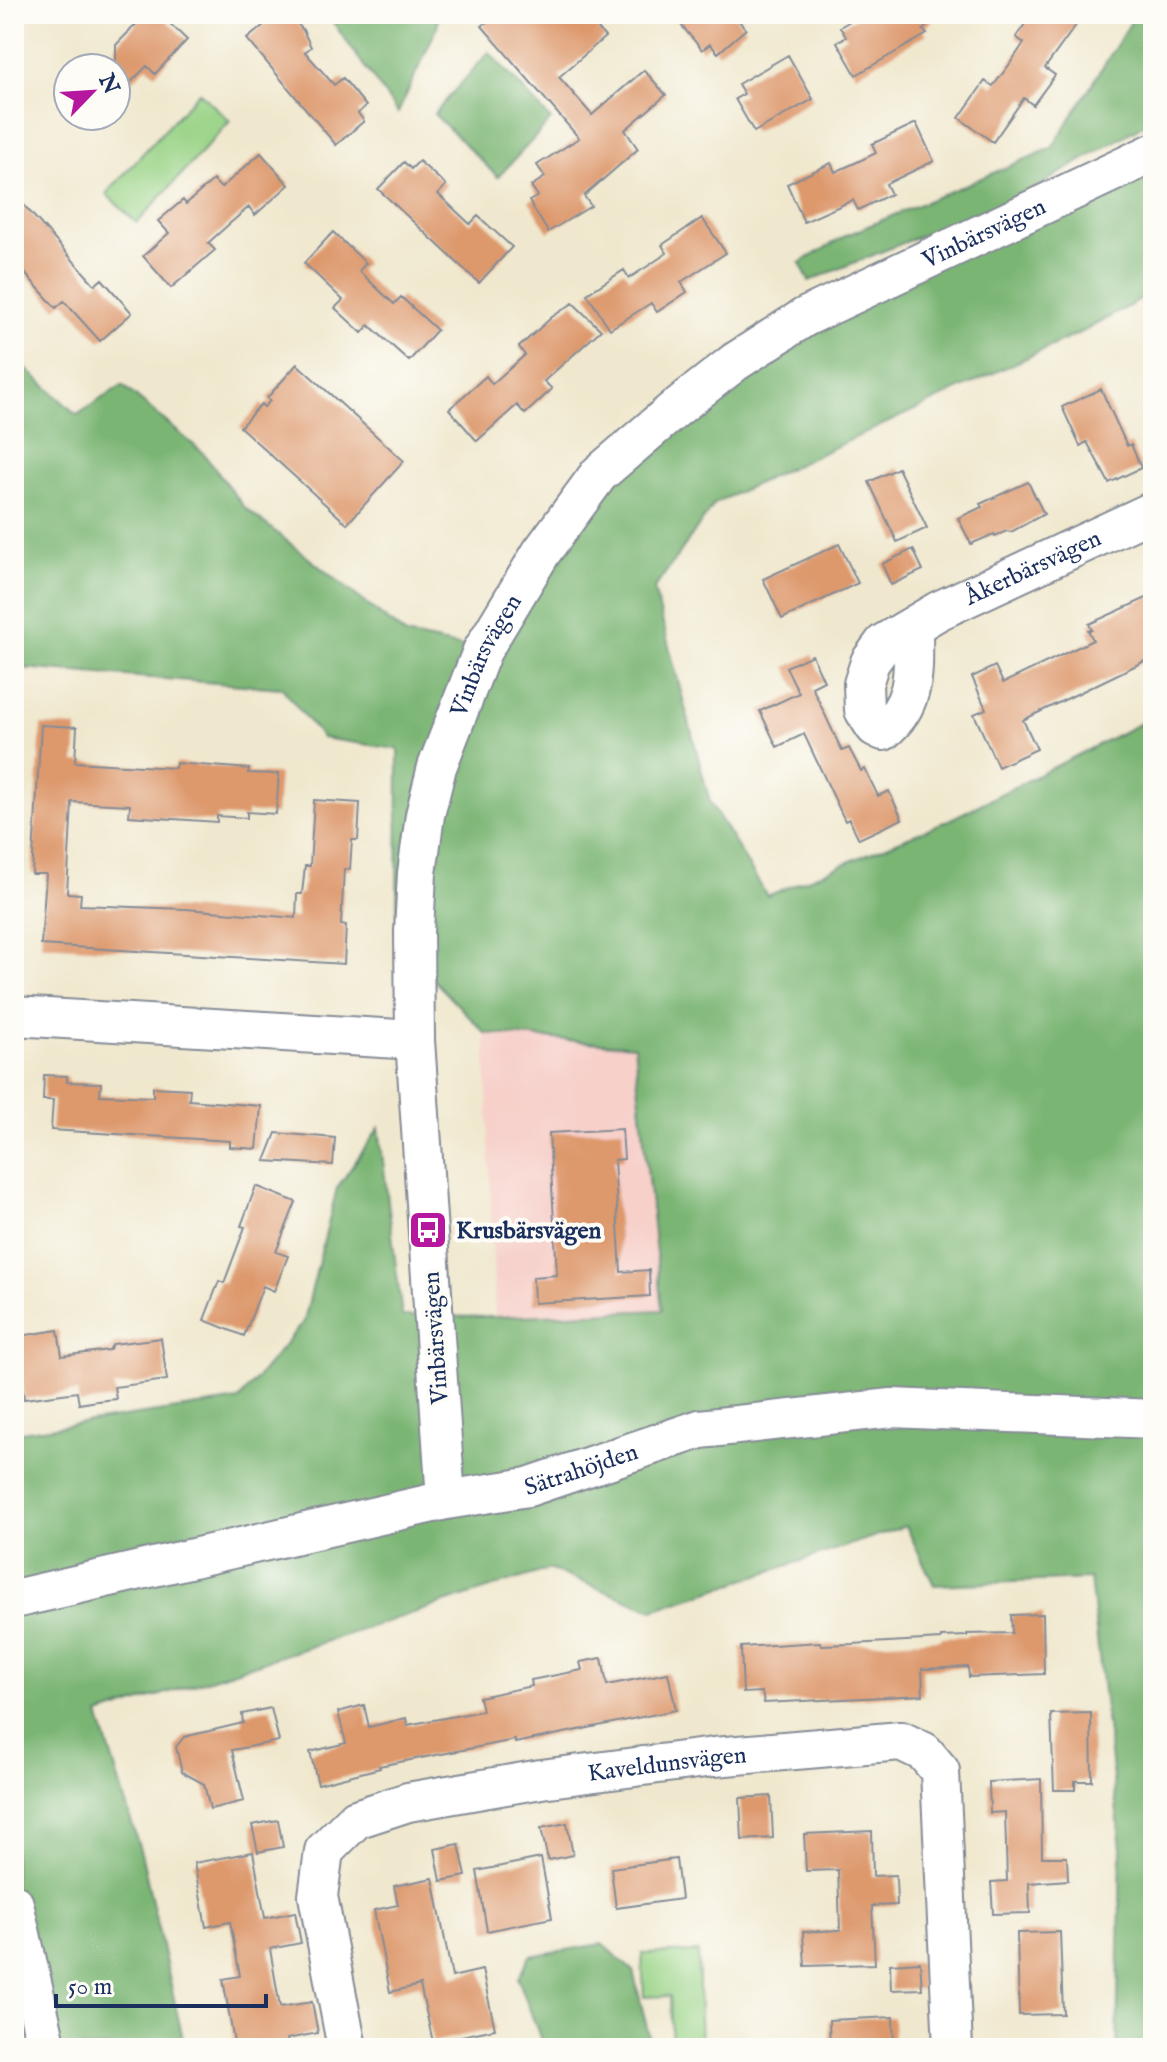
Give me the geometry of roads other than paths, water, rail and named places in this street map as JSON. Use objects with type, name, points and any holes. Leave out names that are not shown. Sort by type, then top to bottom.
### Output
[{"type":"street","name":"Vinbärsvägen","points":[[446,1500],[415,1040],[414,932],[417,873],[425,815],[437,767],[482,651],[541,553],[599,474],[735,362],[805,317],[1153,153]]},
{"type":"street","name":"Åkerbärsvägen","points":[[913,627],[938,611],[1153,511]]},
{"type":"street","points":[[14,1016],[415,1040]]},
{"type":"street","name":"Sätrahöjden","points":[[14,1599],[446,1500],[528,1487],[700,1429],[892,1408],[1153,1419]]},
{"type":"street","name":"Kaveldunsvägen","points":[[347,2048],[318,1896],[324,1851],[356,1819],[408,1802],[541,1779],[714,1757],[901,1741],[924,1752],[940,1771],[953,2048]]},
{"type":"street","points":[[14,1904],[47,2048]]},
{"type":"place","name":"Krusbärsvägen","points":[[428,1230]]}]
